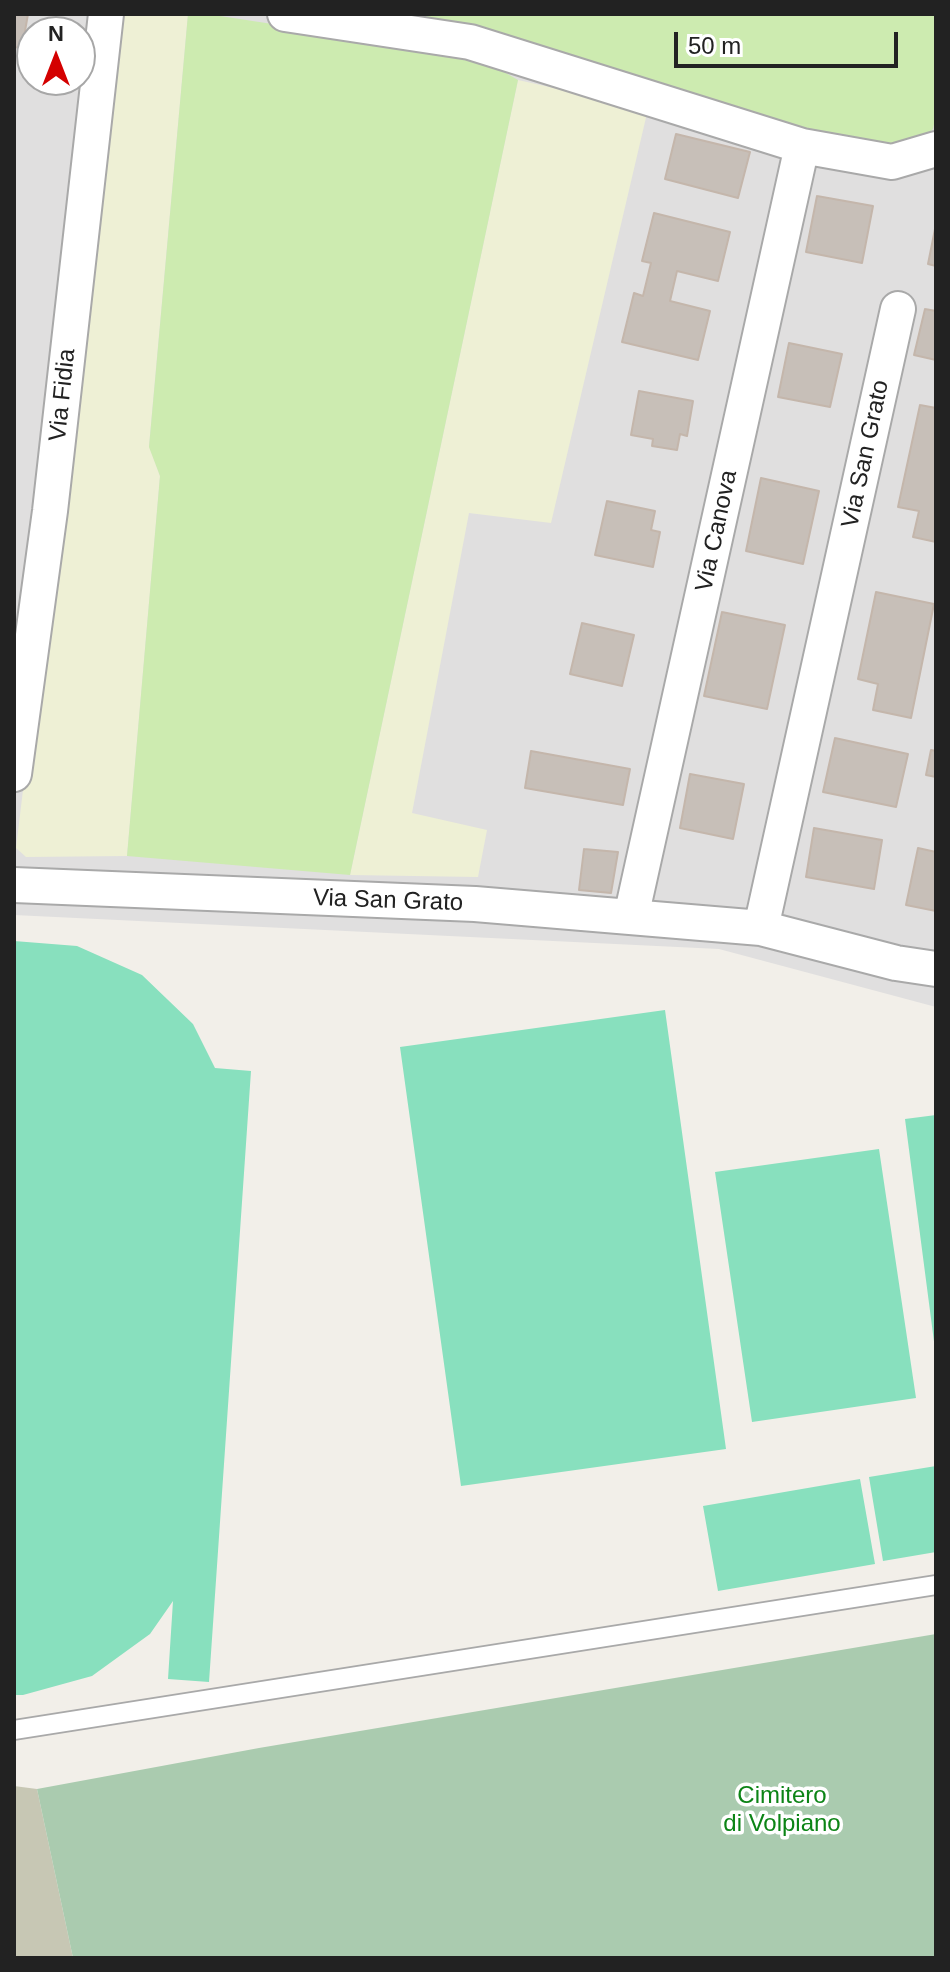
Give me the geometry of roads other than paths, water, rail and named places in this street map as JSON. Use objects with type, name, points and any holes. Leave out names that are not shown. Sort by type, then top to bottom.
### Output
[{"type":"street","name":"Via Fidia","points":[[14,774],[50,511],[106,14]]},
{"type":"street","points":[[285,14],[470,42],[802,146],[892,162],[936,149]]},
{"type":"street","name":"Via Canova","points":[[631,917],[802,146]]},
{"type":"street","name":"Via San Grato","points":[[761,928],[898,309]]},
{"type":"street","name":"Via San Grato","points":[[14,885],[475,904],[761,928],[896,963],[936,969]]},
{"type":"lane","points":[[14,1730],[936,1585]]},
{"type":"park label","name":"Cimitero di Volpiano","points":[[782,1810]]}]
